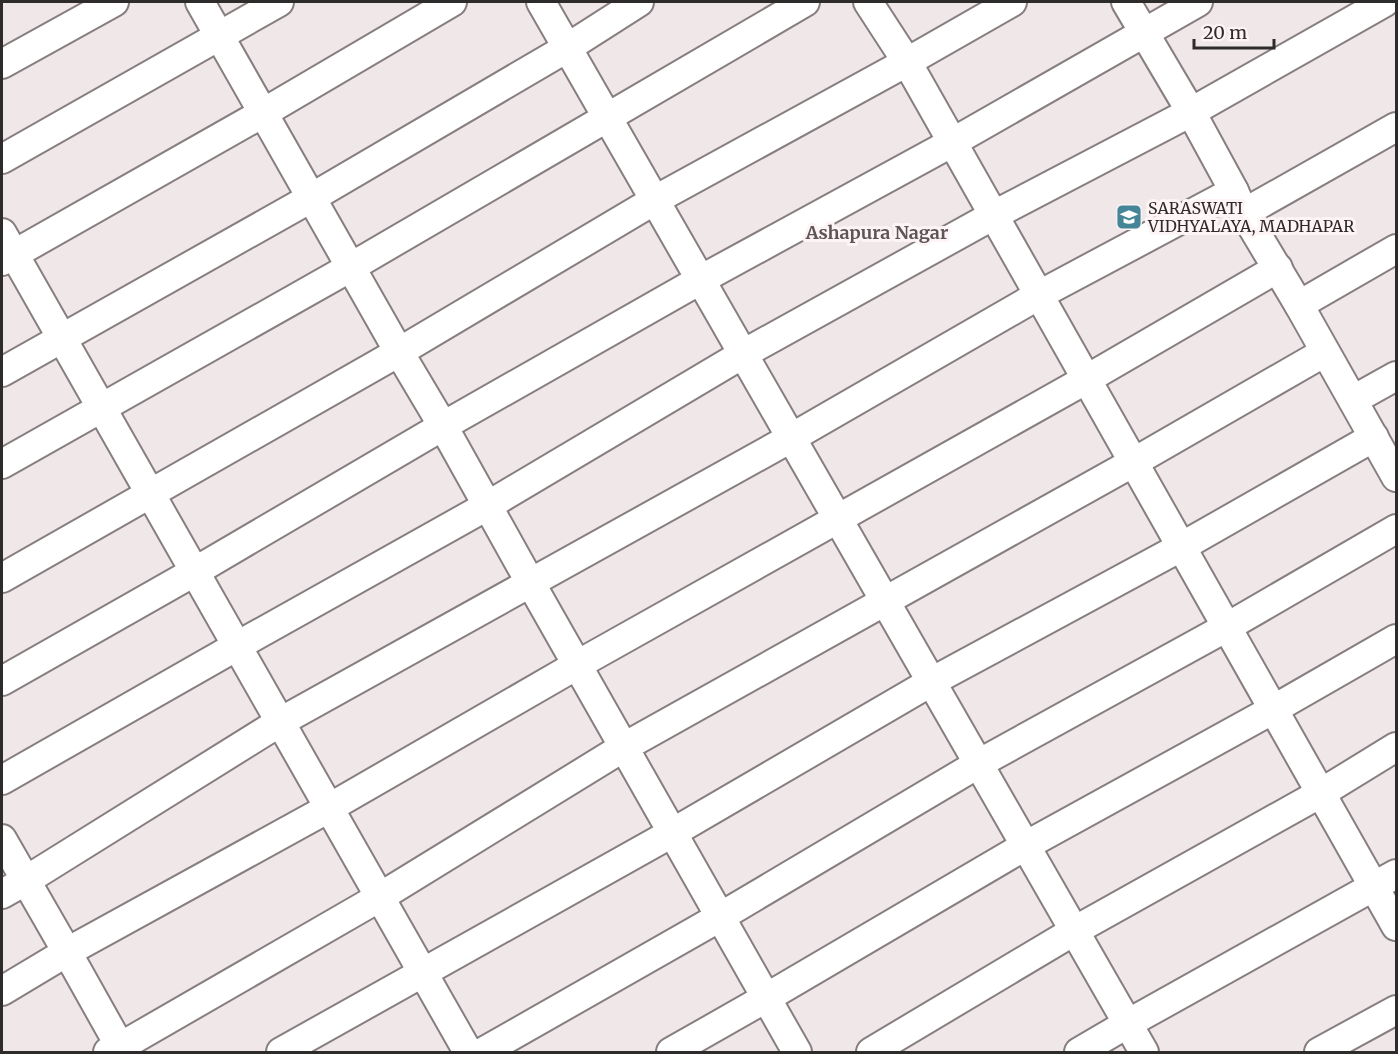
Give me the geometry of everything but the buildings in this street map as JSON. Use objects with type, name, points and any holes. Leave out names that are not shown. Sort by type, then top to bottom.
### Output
[{"type":"street","points":[[2,64],[114,2]]},
{"type":"street","points":[[200,2],[798,1053]]},
{"type":"street","points":[[2,159],[279,2]]},
{"type":"street","points":[[453,2],[263,113],[5,249],[61,338],[468,1053]]},
{"type":"street","points":[[541,2],[1143,1053]]},
{"type":"street","points":[[2,372],[311,198],[567,48],[639,2]]},
{"type":"street","points":[[2,464],[351,267],[806,2]]},
{"type":"street","points":[[868,2],[907,62],[953,142],[1321,793],[1385,880],[1396,926]]},
{"type":"street","points":[[2,578],[399,352],[655,200],[1012,2]]},
{"type":"street","points":[[1126,2],[1191,112],[1239,202],[1396,477]]},
{"type":"street","points":[[2,681],[700,280],[953,142],[1198,2]]},
{"type":"street","points":[[2,780],[487,506],[743,354],[994,215],[1191,112],[1385,2]]},
{"type":"street","points":[[13,888],[280,722],[791,438],[1039,295],[1396,127]]},
{"type":"street","points":[[1299,305],[1396,249]]},
{"type":"street","points":[[2,991],[67,952],[329,808],[577,665],[1087,379],[1278,268]]},
{"type":"street","points":[[2,839],[13,888],[67,952],[117,1051],[380,897],[624,747],[1134,462],[1325,352]]},
{"type":"street","points":[[1353,400],[1396,376]]},
{"type":"street","points":[[280,1053],[672,833],[931,682],[1181,547],[1374,437]]},
{"type":"street","points":[[483,1053],[720,917],[978,764],[1227,627],[1396,529]]},
{"type":"street","points":[[671,1053],[1025,846],[1274,710],[1396,639]]},
{"type":"street","points":[[871,1053],[1074,931],[1321,793],[1396,747]]},
{"type":"street","points":[[1079,1053],[1385,880]]},
{"type":"street","points":[[1319,1053],[1396,1010]]},
{"type":"place","name":"SARASWATI VIDHYALAYA, MADHAPAR","points":[[1129,217]]},
{"type":"district","name":"Ashapura Nagar","points":[[877,232]]}]
